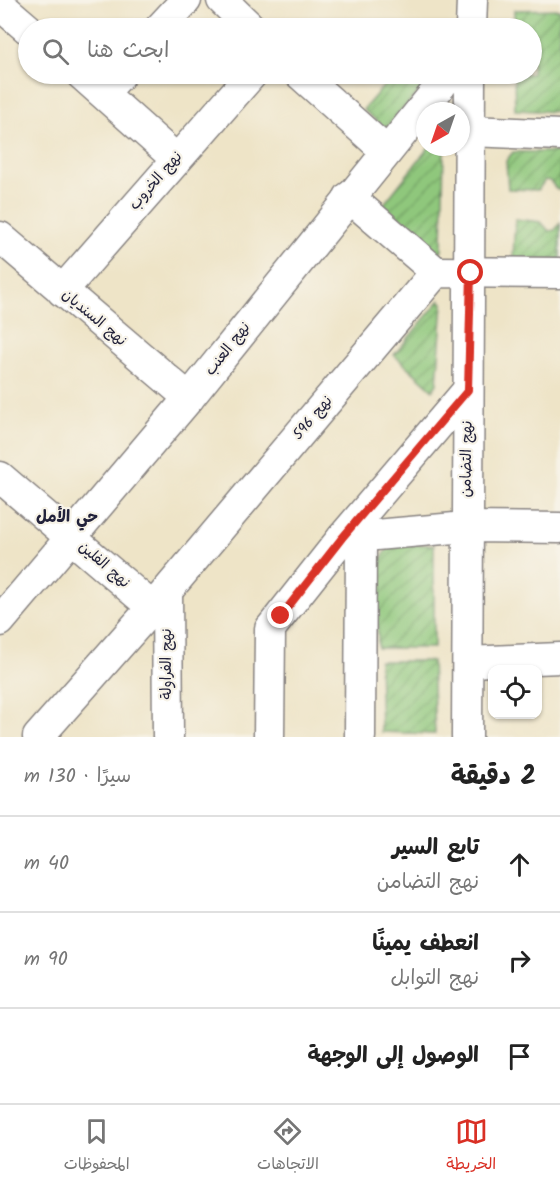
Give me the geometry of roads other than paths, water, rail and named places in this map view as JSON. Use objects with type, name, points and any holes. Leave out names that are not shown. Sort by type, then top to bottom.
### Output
[{"type":"street","points":[[169,18],[186,0]]},
{"type":"street","points":[[222,0],[241,18]]},
{"type":"street","points":[[471,18],[472,0]]},
{"type":"street","points":[[0,5],[18,20]]},
{"type":"street","points":[[113,84],[175,158]]},
{"type":"street","name":"نهج الخروب","points":[[62,291],[175,158],[243,84]]},
{"type":"street","points":[[311,84],[386,152]]},
{"type":"street","name":"نهج العنب","points":[[0,621],[73,538],[189,398],[349,196],[442,84]]},
{"type":"street","name":"نهج التضامن","points":[[470,84],[470,102]]},
{"type":"street","points":[[470,131],[560,135]]},
{"type":"street","name":"نهج التضامن","points":[[467,737],[466,527],[471,273],[470,131]]},
{"type":"street","points":[[349,196],[436,272],[560,273]]},
{"type":"street","name":"نهج السنديان","points":[[0,237],[189,398]]},
{"type":"street","name":"نهج 596","points":[[38,737],[159,599],[436,272]]},
{"type":"street","points":[[268,737],[270,629],[352,537],[468,390]]},
{"type":"street","name":"نهج الفلين","points":[[0,477],[73,538],[159,599]]},
{"type":"street","points":[[352,537],[466,527],[560,528]]},
{"type":"street","points":[[352,537],[360,737]]},
{"type":"street","name":"نهج الفراولة","points":[[159,599],[168,737]]},
{"type":"street","points":[[468,662],[560,658]]},
{"type":"district","name":"حي الأمل","points":[[67,517]]}]
